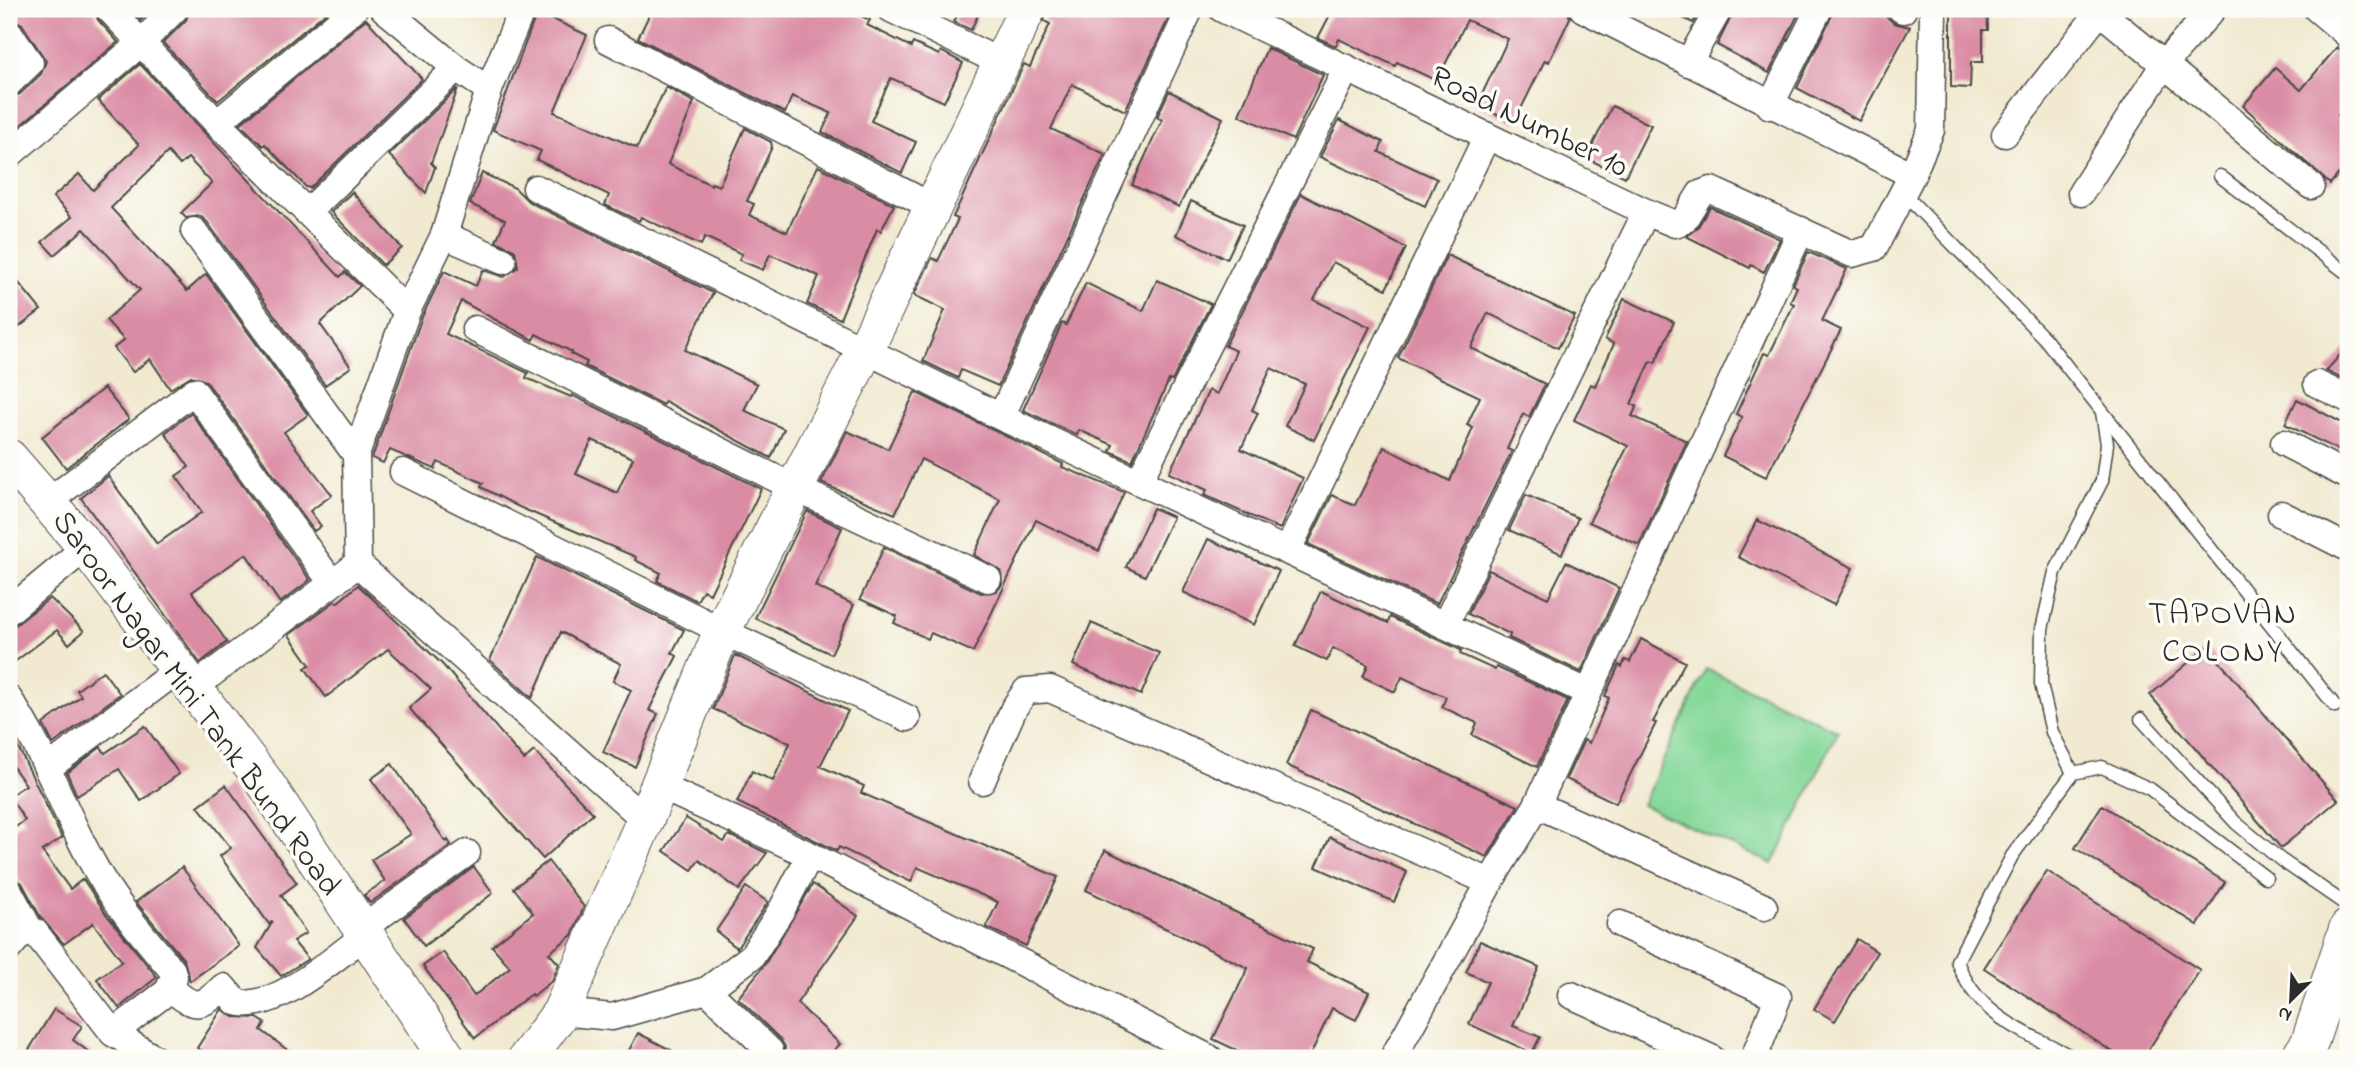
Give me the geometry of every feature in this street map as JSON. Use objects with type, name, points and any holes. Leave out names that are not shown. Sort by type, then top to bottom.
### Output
[{"type":"street","points":[[109,9],[217,123],[407,312]]},
{"type":"street","points":[[9,155],[142,42],[176,9]]},
{"type":"street","points":[[217,123],[354,9]]},
{"type":"street","points":[[384,9],[456,68],[489,90]]},
{"type":"street","points":[[522,9],[489,90],[444,235],[407,312],[356,455],[358,564],[645,820]]},
{"type":"street","points":[[891,9],[1002,63]]},
{"type":"street","points":[[538,1055],[561,1012],[645,820],[722,631],[865,350],[1027,9]]},
{"type":"street","points":[[1001,417],[1190,9]]},
{"type":"street","name":"Road Number 10","points":[[1222,9],[1646,212],[1675,223],[1684,220],[1700,194],[1711,190],[1801,230]]},
{"type":"street","points":[[1583,9],[1770,106],[1907,184]]},
{"type":"street","points":[[1688,63],[1719,9]]},
{"type":"street","points":[[1770,106],[1819,9]]},
{"type":"street","points":[[1393,1058],[1490,882],[1537,806],[1801,230],[1852,254],[1861,254],[1874,248],[1907,184],[1931,130],[1933,9]]},
{"type":"street","points":[[2081,194],[2164,64],[2213,9]]},
{"type":"street","points":[[2317,9],[2348,35]]},
{"type":"street","points":[[2005,134],[2099,10],[2311,186]]},
{"type":"street","points":[[9,33],[30,63],[9,83]]},
{"type":"street","points":[[608,40],[933,206]]},
{"type":"street","points":[[308,212],[456,68]]},
{"type":"street","points":[[1139,481],[1346,68]]},
{"type":"street","points":[[1288,550],[1487,136]]},
{"type":"street","points":[[536,188],[1001,417],[1587,692]]},
{"type":"street","points":[[1445,625],[1646,212]]},
{"type":"street","points":[[194,231],[356,455]]},
{"type":"street","points":[[444,235],[503,261]]},
{"type":"street","points":[[475,329],[793,487],[988,579]]},
{"type":"street","points":[[2317,384],[2348,399]]},
{"type":"street","points":[[49,501],[194,391],[332,583]]},
{"type":"street","points":[[2284,443],[2348,476]]},
{"type":"street","name":"Saroor Nagar Mini Tank Bund Road","points":[[9,458],[49,501],[86,547],[264,781],[447,1058]]},
{"type":"street","points":[[403,472],[722,631],[907,718]]},
{"type":"street","points":[[2281,514],[2348,548]]},
{"type":"street","points":[[9,611],[86,547]]},
{"type":"street","points":[[48,768],[358,564]]},
{"type":"street","points":[[982,781],[1014,708],[1027,691],[1050,689],[1490,882]]},
{"type":"street","points":[[9,699],[48,768],[91,862],[120,908],[172,970],[174,977],[170,987],[113,1033]]},
{"type":"street","points":[[657,785],[810,855],[1209,1058]]},
{"type":"street","points":[[1537,806],[1764,907]]},
{"type":"street","points":[[170,987],[196,1005],[204,1004],[223,987],[236,1002],[255,1005],[285,993],[467,853]]},
{"type":"street","points":[[561,1012],[612,1017],[707,990],[752,956],[782,909],[810,855]]},
{"type":"street","points":[[9,891],[30,930],[35,932],[113,1033],[154,1058]]},
{"type":"street","points":[[1620,924],[1778,997],[1754,1058]]},
{"type":"street","points":[[2300,1058],[2309,1044],[2348,928]]},
{"type":"street","points":[[9,948],[22,933],[30,930]]},
{"type":"street","points":[[707,990],[769,1051]]},
{"type":"street","points":[[1571,995],[1711,1058]]},
{"type":"lane","points":[[2220,176],[2348,274]]},
{"type":"lane","points":[[1907,184],[2045,339],[2335,706]]},
{"type":"lane","points":[[2073,773],[2052,732],[2041,684],[2042,629],[2054,572],[2102,481],[2107,444],[2101,409]]},
{"type":"lane","points":[[2141,719],[2236,823],[2280,860],[2348,905]]},
{"type":"lane","points":[[2074,1058],[1985,1009],[1965,984],[1956,961],[2012,856],[2073,773],[2102,766],[2150,789],[2266,878]]},
{"type":"green space","points":[[1706,669],[1838,731],[1773,864],[1642,805]]},
{"type":"building","points":[[9,9],[94,9],[98,20],[118,42],[9,135],[9,98],[20,94],[41,74],[46,61],[22,24],[9,17]]},
{"type":"building","points":[[130,9],[153,9],[141,20]]},
{"type":"building","points":[[190,9],[330,9],[218,101],[163,43],[186,20]]},
{"type":"building","points":[[652,9],[845,9],[870,20],[867,25],[911,47],[913,43],[939,55],[941,51],[963,63],[944,102],[891,78],[871,121],[916,142],[902,173],[822,132],[831,113],[792,96],[785,113],[638,38]]},
{"type":"building","points":[[960,9],[981,9],[971,30],[954,22]]},
{"type":"building","points":[[1048,9],[1173,9],[1125,111],[1072,84],[1051,129],[1105,154],[998,386],[961,370],[958,378],[923,361],[945,310],[914,295],[932,258],[938,261],[958,219],[953,217],[1024,64],[1030,67],[1050,24],[1044,21]]},
{"type":"building","points":[[1333,9],[1562,9],[1568,12],[1570,18],[1549,62],[1545,60],[1514,123],[1477,105],[1508,39],[1467,20],[1437,81],[1397,62],[1395,66],[1339,39],[1336,46],[1318,38]]},
{"type":"building","points":[[1665,9],[1701,9],[1693,23]]},
{"type":"building","points":[[1735,9],[1801,9],[1769,73],[1717,45]]},
{"type":"building","points":[[1835,9],[1877,9],[1894,23],[1910,27],[1859,121],[1797,88]]},
{"type":"building","points":[[1951,9],[1987,9],[1988,30],[1983,30],[1983,62],[1971,62],[1970,88],[1951,87]]},
{"type":"building","points":[[537,12],[587,35],[554,112],[637,148],[666,87],[694,102],[668,164],[711,185],[712,183],[719,186],[745,128],[771,142],[772,147],[747,201],[754,204],[749,215],[787,232],[818,166],[894,205],[881,231],[877,229],[840,319],[807,304],[819,276],[770,254],[763,270],[739,260],[742,254],[705,237],[701,245],[641,217],[639,221],[605,205],[609,195],[537,160],[541,151],[493,130]]},
{"type":"building","points":[[366,19],[422,79],[310,188],[306,187],[265,144],[263,146],[240,124]]},
{"type":"building","points":[[2337,47],[2348,56],[2348,102],[2338,115],[2348,125],[2348,163],[2330,184],[2243,106],[2275,68],[2301,90]]},
{"type":"building","points":[[1267,48],[1323,75],[1293,140],[1239,115]]},
{"type":"building","points":[[140,64],[340,277],[345,272],[360,286],[320,324],[351,367],[325,385],[207,222],[200,216],[186,218],[181,213],[212,183],[188,158],[180,165],[168,152],[111,208],[187,291],[206,274],[308,415],[284,432],[332,495],[310,511],[321,526],[314,531],[206,381],[191,376],[170,389],[150,359],[133,372],[114,348],[124,340],[106,320],[140,290],[84,229],[54,255],[42,242],[72,217],[53,197],[79,174],[93,190],[139,145],[98,100]]},
{"type":"building","points":[[458,88],[431,163],[435,167],[426,193],[389,155]]},
{"type":"building","points":[[1169,91],[1223,118],[1179,207],[1132,185],[1162,120],[1157,117]]},
{"type":"building","points":[[1612,106],[1651,125],[1625,177],[1586,158]]},
{"type":"building","points":[[1339,120],[1383,142],[1379,152],[1437,179],[1425,206],[1320,157]]},
{"type":"building","points":[[482,173],[515,188],[529,202],[713,293],[685,350],[757,384],[744,410],[784,429],[771,458],[665,401],[663,405],[585,366],[587,362],[571,354],[572,352],[536,334],[533,340],[461,301],[446,334],[528,373],[526,378],[571,397],[572,395],[761,489],[710,594],[703,590],[697,601],[657,581],[661,573],[635,560],[636,557],[519,507],[481,487],[483,483],[438,462],[435,469],[390,450],[383,463],[372,458],[422,317],[444,271],[476,286],[483,270],[504,277],[518,267],[515,251],[496,241],[505,220],[470,204]],"holes":[[[592,440],[633,458],[617,493],[576,474]]]},
{"type":"building","points":[[352,192],[402,248],[383,265],[331,212]]},
{"type":"building","points":[[1301,194],[1406,248],[1386,289],[1333,262],[1314,300],[1370,327],[1314,440],[1285,426],[1305,384],[1271,368],[1252,410],[1258,413],[1241,449],[1303,478],[1280,529],[1204,495],[1207,490],[1169,473],[1209,390],[1217,394],[1236,351],[1225,346]]},
{"type":"building","points":[[1191,201],[1243,225],[1227,259],[1176,235]]},
{"type":"building","points":[[1710,207],[1780,239],[1764,272],[1751,265],[1750,268],[1686,236],[1697,228]]},
{"type":"building","points":[[1808,252],[1847,269],[1822,321],[1841,330],[1766,477],[1723,456],[1742,417],[1736,414],[1764,353],[1769,355],[1794,304],[1790,302],[1797,287],[1793,285]]},
{"type":"building","points":[[1447,255],[1575,316],[1558,348],[1488,313],[1471,348],[1545,384],[1529,417],[1523,414],[1507,449],[1512,451],[1437,604],[1308,544],[1332,495],[1355,505],[1384,447],[1450,481],[1473,428],[1467,425],[1480,397],[1398,358]]},
{"type":"building","points":[[9,271],[41,310],[9,335]]},
{"type":"building","points":[[1157,280],[1211,304],[1172,381],[1169,380],[1132,461],[1110,451],[1113,445],[1079,430],[1077,435],[1023,410],[1062,323],[1066,325],[1086,283],[1143,311]]},
{"type":"building","points":[[1624,299],[1674,322],[1655,363],[1651,361],[1631,404],[1637,406],[1632,416],[1687,441],[1639,545],[1589,522],[1628,446],[1574,420],[1591,384],[1595,386],[1614,344],[1605,339]]},
{"type":"building","points":[[2348,346],[2348,382],[2326,371]]},
{"type":"building","points":[[104,388],[129,419],[66,468],[42,437]]},
{"type":"building","points":[[915,392],[1063,464],[1062,467],[1124,492],[1099,551],[1036,520],[973,652],[931,633],[928,639],[894,623],[897,616],[860,599],[884,547],[981,593],[997,591],[1002,585],[1001,571],[974,555],[1000,499],[921,459],[895,514],[821,483],[847,431],[888,449]]},
{"type":"building","points":[[2297,399],[2348,426],[2348,455],[2285,424]]},
{"type":"building","points":[[191,413],[310,580],[280,603],[246,554],[192,592],[227,642],[200,663],[81,498],[108,476],[157,544],[202,512],[176,476],[189,467],[165,433]]},
{"type":"building","points":[[1526,495],[1578,518],[1562,554],[1509,530]]},
{"type":"building","points":[[1153,508],[1173,517],[1145,576],[1126,567]]},
{"type":"building","points":[[807,511],[842,528],[815,586],[854,605],[831,654],[755,618]]},
{"type":"building","points":[[1757,520],[1853,568],[1834,605],[1738,557]]},
{"type":"building","points":[[1208,539],[1279,571],[1254,625],[1183,592]]},
{"type":"building","points":[[537,557],[684,630],[672,653],[677,656],[649,710],[658,714],[635,767],[603,752],[631,690],[613,681],[621,664],[561,632],[532,698],[490,660]]},
{"type":"building","points":[[1566,562],[1619,588],[1581,672],[1509,638],[1510,634],[1468,614],[1489,570],[1548,598]]},
{"type":"building","points":[[358,585],[443,665],[524,760],[534,751],[593,813],[543,859],[409,708],[431,689],[388,649],[326,697],[305,668],[310,665],[289,635],[335,601],[337,603]]},
{"type":"building","points":[[1321,591],[1388,623],[1390,617],[1461,650],[1460,654],[1495,670],[1496,667],[1568,700],[1537,767],[1472,735],[1477,723],[1442,707],[1446,697],[1402,677],[1395,692],[1363,677],[1368,665],[1333,648],[1327,661],[1295,646]]},
{"type":"building","points":[[50,598],[84,631],[69,644],[57,630],[9,666],[9,630]]},
{"type":"building","points":[[1091,623],[1159,653],[1141,695],[1073,665]]},
{"type":"building","points":[[1641,639],[1685,662],[1653,722],[1656,723],[1616,803],[1566,779],[1584,740],[1589,743],[1609,698],[1605,696],[1619,665],[1622,667],[1625,660],[1630,662]]},
{"type":"building","points":[[2207,647],[2338,800],[2281,848],[2150,695]]},
{"type":"building","points":[[735,655],[848,711],[820,766],[864,786],[861,793],[1058,877],[1026,946],[986,927],[998,902],[917,867],[911,882],[839,847],[837,851],[737,802],[752,771],[773,781],[790,743],[713,709]]},
{"type":"building","points":[[103,671],[120,694],[53,744],[43,724],[81,696],[77,690]]},
{"type":"building","points":[[1311,710],[1518,806],[1487,857],[1286,765]]},
{"type":"building","points":[[145,726],[179,774],[141,801],[119,769],[77,796],[67,773],[101,747],[105,753]]},
{"type":"building","points":[[9,728],[62,838],[42,851],[70,889],[83,879],[106,914],[157,977],[119,1008],[97,979],[122,961],[93,923],[64,944],[41,918],[22,883],[9,875],[9,832],[25,820],[9,796],[26,785],[9,761]]},
{"type":"building","points":[[392,764],[446,842],[448,840],[451,845],[370,903],[364,895],[385,881],[371,860],[411,834],[371,779]]},
{"type":"building","points":[[226,785],[297,883],[281,895],[306,933],[293,941],[308,959],[281,976],[257,948],[273,921],[269,924],[220,856],[231,848],[198,806]]},
{"type":"building","points":[[2102,805],[2225,882],[2198,925],[2075,848]]},
{"type":"building","points":[[686,818],[724,842],[729,835],[767,853],[739,890],[699,860],[692,870],[664,851]]},
{"type":"building","points":[[1330,837],[1407,872],[1394,902],[1316,867]]},
{"type":"building","points":[[1105,850],[1313,949],[1307,962],[1369,992],[1356,1020],[1332,1008],[1309,1058],[1253,1058],[1213,1039],[1248,968],[1086,890]]},
{"type":"building","points":[[548,861],[584,907],[572,935],[549,953],[559,964],[552,981],[475,1038],[423,966],[443,952],[474,996],[510,967],[492,946],[533,913],[514,888]]},
{"type":"building","points":[[182,867],[239,946],[190,981],[184,960],[136,902]]},
{"type":"building","points":[[474,867],[493,893],[424,946],[404,918]]},
{"type":"building","points":[[2047,871],[2200,970],[2143,1058],[2122,1058],[1984,968]]},
{"type":"building","points":[[813,884],[858,916],[797,1003],[840,1044],[827,1058],[783,1058],[785,1047],[781,1040],[738,998],[765,964]]},
{"type":"building","points":[[746,887],[768,902],[737,948],[716,931]]},
{"type":"building","points":[[1857,939],[1877,952],[1835,1021],[1814,1009]]},
{"type":"building","points":[[1480,941],[1539,967],[1513,1026],[1540,1037],[1532,1053],[1469,1024],[1488,982],[1466,972]]},
{"type":"building","points":[[54,1009],[82,1026],[73,1040],[97,1058],[24,1058]]},
{"type":"building","points":[[222,1009],[234,1017],[257,1018],[265,1023],[261,1030],[298,1058],[215,1058],[197,1048]]},
{"type":"building","points":[[638,1033],[686,1058],[625,1058]]},
{"type":"district","name":"TAPOVAN COLONY","points":[[2223,630]]}]
